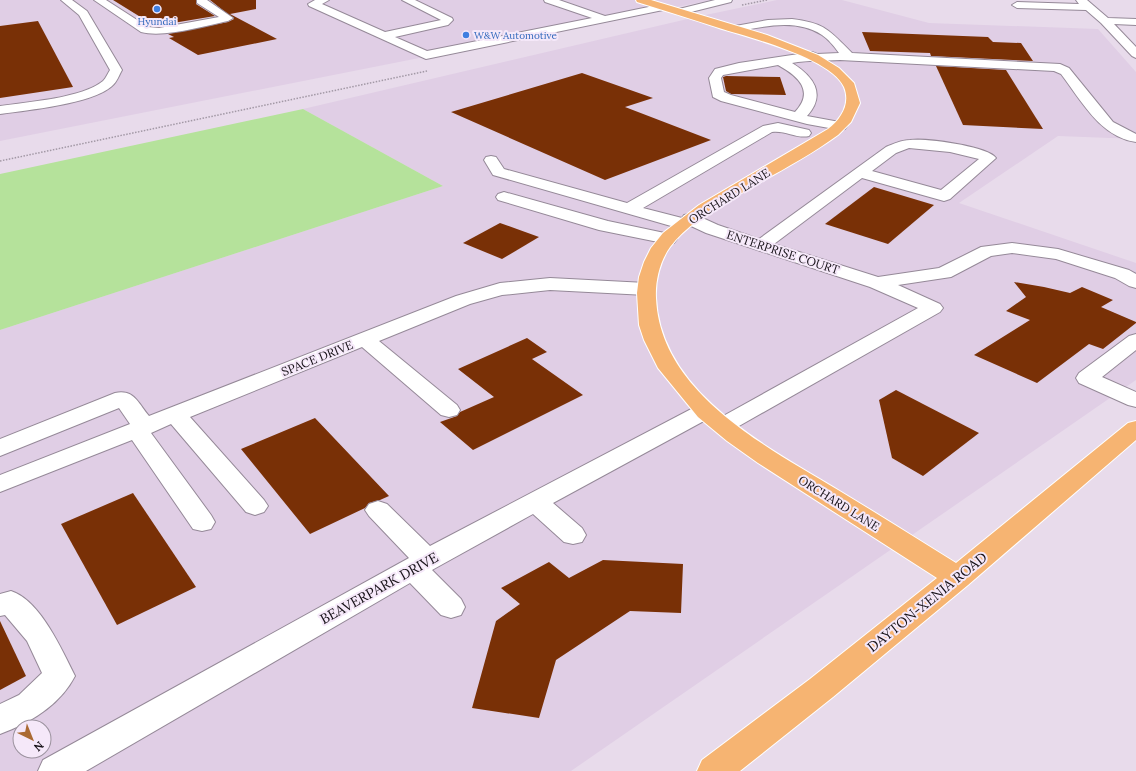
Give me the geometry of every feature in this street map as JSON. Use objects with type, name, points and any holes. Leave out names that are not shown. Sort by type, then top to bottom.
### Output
[{"type":"main road","name":"ORCHARD LANE","points":[[641,0],[734,28],[782,44],[814,57],[841,76],[846,82],[852,93],[853,105],[848,118],[825,138],[717,201],[687,222],[668,239],[661,248],[652,264],[646,289],[647,312],[652,333],[662,356],[669,368],[714,418],[772,461],[958,578]]},
{"type":"main road","name":"DAYTON-XENIA ROAD","points":[[714,771],[799,706],[958,578],[1136,428]]},
{"type":"street","points":[[0,110],[68,99],[99,88],[111,80],[116,70],[83,13],[66,0]]},
{"type":"street","points":[[99,0],[145,30],[153,32],[228,18],[201,1],[202,0]]},
{"type":"street","points":[[324,0],[313,4],[426,55],[604,19],[727,0]]},
{"type":"street","points":[[383,36],[444,23],[448,20],[407,0]]},
{"type":"street","points":[[549,0],[604,19]]},
{"type":"street","points":[[1017,5],[1085,4],[1134,49]]},
{"type":"street","points":[[1105,21],[1136,22]]},
{"type":"street","points":[[734,28],[792,22],[810,25],[826,32],[848,56]]},
{"type":"street","points":[[840,126],[798,117],[726,98],[718,94],[714,78],[719,72],[739,67],[814,57],[848,56],[1056,67],[1065,71],[1108,125],[1129,137],[1136,138]]},
{"type":"street","points":[[780,61],[790,66],[802,76],[811,88],[811,100],[806,110],[798,117]]},
{"type":"street","points":[[630,209],[768,129],[778,127],[825,138]]},
{"type":"street","points":[[761,245],[891,150],[908,144],[928,145],[981,153],[989,158],[944,196],[860,173]]},
{"type":"street","name":"ENTERPRISE COURT","points":[[491,160],[498,172],[630,209],[712,229],[877,283],[933,308],[714,418]]},
{"type":"street","points":[[504,197],[605,226],[668,239]]},
{"type":"street","points":[[877,283],[944,273],[987,251],[1012,248],[1058,254],[1122,274],[1136,282]]},
{"type":"street","name":"SPACE DRIVE","points":[[0,484],[463,300],[500,289],[550,284],[646,289]]},
{"type":"street","points":[[365,339],[449,410]]},
{"type":"street","points":[[1136,340],[1087,378],[1136,400]]},
{"type":"street","points":[[0,448],[123,398],[202,522]]},
{"type":"street","points":[[175,414],[255,506]]},
{"type":"street","name":"BEAVERPARK DRIVE","points":[[55,771],[420,565],[536,502],[714,418]]},
{"type":"street","points":[[536,502],[573,535]]},
{"type":"street","points":[[378,510],[450,607]]},
{"type":"street","points":[[0,605],[11,602],[38,634],[59,676],[30,705],[0,720]]},
{"type":"path","points":[[736,6],[766,0]]},
{"type":"path","points":[[0,161],[427,71]]},
{"type":"shaded area","points":[[0,0],[712,0],[0,141]]},
{"type":"shaded area","points":[[777,0],[842,0],[929,23],[1098,29],[1136,72],[1136,139],[1058,136],[959,203],[1136,263],[1136,380],[571,771],[0,771],[0,330],[443,186],[303,109],[696,17]]},
{"type":"green space","points":[[303,109],[443,186],[0,330],[0,174]]},
{"type":"building","name":"Hyundai","points":[[113,0],[196,0],[196,4],[215,16],[155,26]]},
{"type":"building","points":[[210,0],[256,0],[256,9],[230,14],[277,39],[198,55],[169,38],[174,37],[168,34],[228,22],[234,19]]},
{"type":"building","points":[[38,21],[73,87],[0,98],[0,26]]},
{"type":"building","points":[[862,32],[988,37],[993,42],[1021,43],[1033,61],[931,56],[930,53],[870,51]]},
{"type":"building","points":[[936,66],[1006,70],[1043,129],[963,125]]},
{"type":"building","points":[[582,73],[653,98],[625,107],[711,140],[605,180],[451,112]]},
{"type":"building","points":[[723,77],[780,77],[786,95],[731,94],[726,91]]},
{"type":"building","points":[[874,187],[934,205],[888,244],[825,224]]},
{"type":"building","points":[[500,223],[539,237],[502,259],[463,243]]},
{"type":"building","points":[[1014,282],[1070,293],[1082,287],[1113,300],[1101,307],[1136,323],[1103,349],[1089,344],[1037,383],[974,355],[1030,320],[1006,311],[1026,297]]},
{"type":"building","points":[[527,338],[547,352],[532,359],[583,395],[473,450],[440,422],[457,416],[460,412],[494,397],[458,369]]},
{"type":"building","points":[[896,390],[979,433],[923,476],[892,458],[879,400]]},
{"type":"building","points":[[315,418],[389,496],[369,503],[365,508],[310,534],[241,449]]},
{"type":"building","points":[[133,493],[196,587],[117,625],[61,524]]},
{"type":"building","points":[[603,560],[683,564],[681,613],[630,611],[556,660],[539,718],[472,708],[496,621],[520,604],[501,588],[549,562],[569,578]]},
{"type":"building","points":[[0,621],[26,676],[0,690]]},
{"type":"place","name":"Hyundai","points":[[157,9]]},
{"type":"place","name":"W&W Automotive","points":[[466,35]]}]
